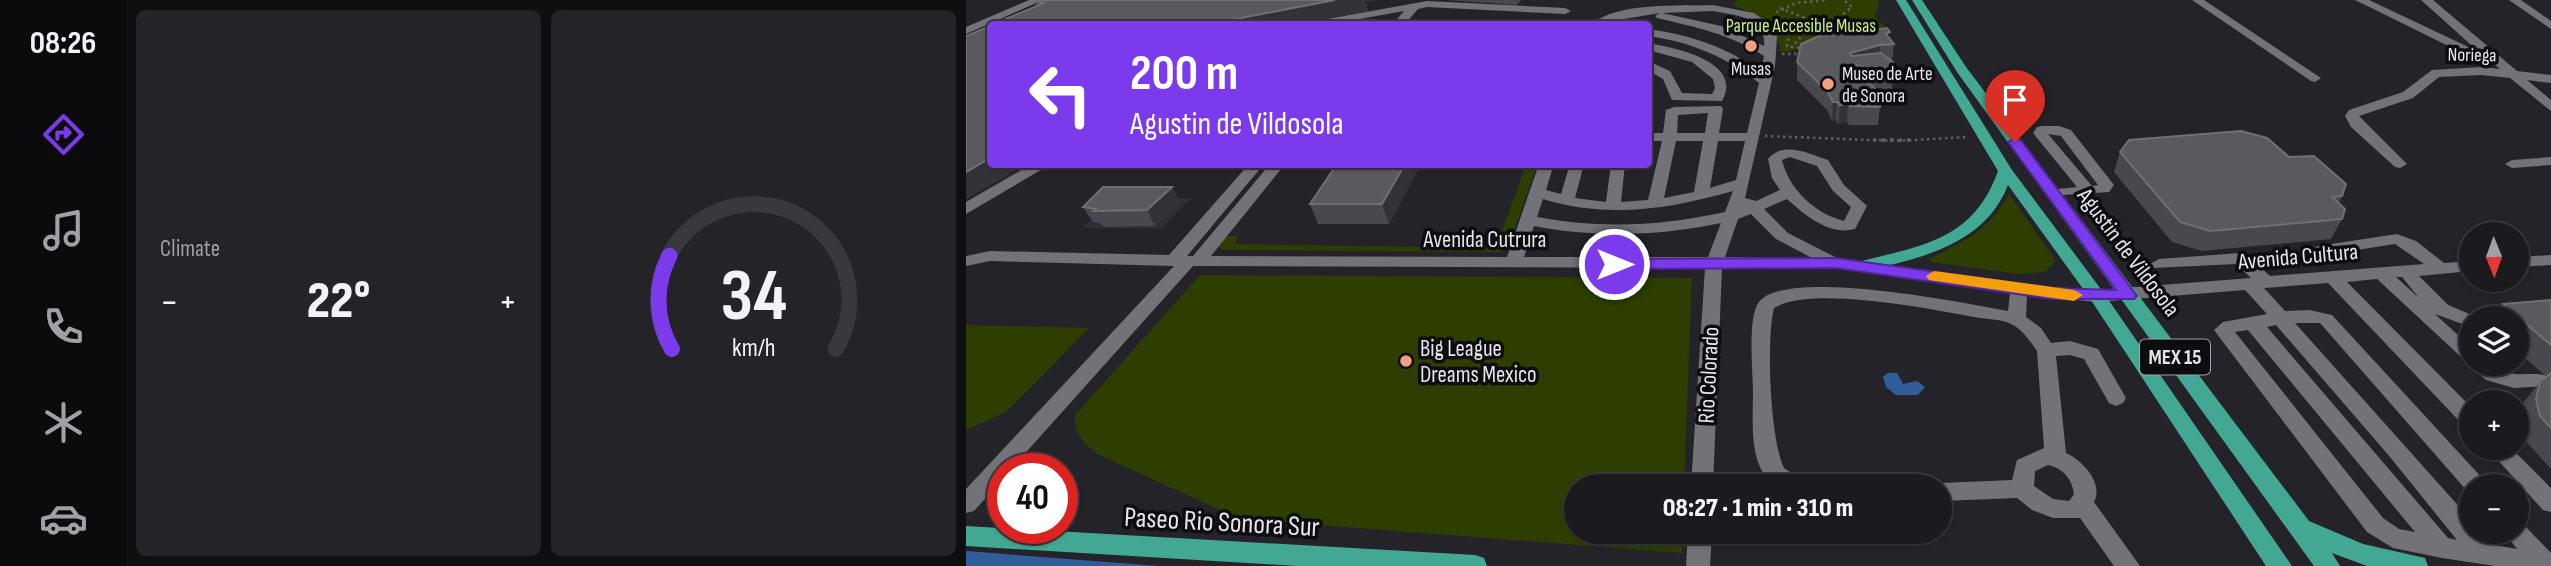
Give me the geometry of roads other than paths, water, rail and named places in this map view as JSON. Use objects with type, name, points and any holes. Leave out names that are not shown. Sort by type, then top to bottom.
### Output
[{"type":"main road","name":"MEX 15","points":[[1901,0],[2006,171],[2098,296],[2280,566]]},
{"type":"main road","name":"Agustin de Vildosola","points":[[1917,0],[1961,69],[2328,566]]},
{"type":"main road","points":[[1863,266],[1920,252],[1968,227],[1990,206],[2006,171]]},
{"type":"main road","points":[[2302,529],[2360,554],[2416,566]]},
{"type":"main road","name":"Paseo Rio Sonora Sur","points":[[966,536],[1475,566]]},
{"type":"street","points":[[2197,0],[2315,78]]},
{"type":"street","points":[[2360,0],[2509,72]]},
{"type":"street","points":[[2426,0],[2551,107]]},
{"type":"street","points":[[2514,0],[2551,26]]},
{"type":"street","points":[[1334,21],[1385,18],[1415,6],[1438,3],[1565,11]]},
{"type":"street","points":[[990,21],[1025,6],[1042,5]]},
{"type":"street","points":[[1023,21],[1042,5]]},
{"type":"street","points":[[1603,21],[1636,12],[1725,5],[1750,15],[1769,30],[1769,54]]},
{"type":"street","points":[[1402,21],[1415,6]]},
{"type":"street","points":[[1636,12],[1714,26],[1758,46],[1769,54]]},
{"type":"street","points":[[1655,47],[1750,15]]},
{"type":"street","points":[[1346,19],[1356,21]]},
{"type":"street","points":[[966,31],[987,22]]},
{"type":"street","points":[[1652,33],[1695,39],[1727,54],[1765,81]]},
{"type":"street","points":[[1655,47],[1688,56],[1713,70],[1721,88],[1701,196]]},
{"type":"street","name":"Rio Colorado","points":[[1703,474],[1714,264],[1741,188],[1754,137],[1769,54]]},
{"type":"street","points":[[1652,67],[1668,75],[1675,86],[1677,97],[1717,103]]},
{"type":"street","name":"Noriega","points":[[2400,164],[2353,120],[2354,113],[2408,95],[2437,73],[2509,72],[2551,79]]},
{"type":"street","points":[[1655,204],[1670,136],[1671,113],[1717,103]]},
{"type":"street","points":[[1652,137],[1754,137]]},
{"type":"street","points":[[1790,153],[1823,163],[1833,181],[1859,209],[1849,226],[1837,225],[1814,213],[1789,192],[1780,180],[1775,159],[1790,153]]},
{"type":"street","points":[[2512,164],[2551,161]]},
{"type":"street","points":[[966,209],[1037,168]]},
{"type":"street","points":[[1186,261],[1254,168]]},
{"type":"street","points":[[1253,194],[1256,180],[1266,168]]},
{"type":"street","points":[[966,504],[1186,261],[1253,194],[1275,168]]},
{"type":"street","points":[[1513,264],[1546,168]]},
{"type":"street","points":[[1567,200],[1576,168]]},
{"type":"street","points":[[1612,206],[1617,168]]},
{"type":"street","points":[[2050,190],[2085,187]]},
{"type":"street","points":[[1538,192],[1567,200],[1612,206],[1655,204],[1741,188],[1754,208],[1793,244],[1836,263]]},
{"type":"street","points":[[1528,220],[1561,226],[1608,229],[1669,226],[1731,216],[1789,192]]},
{"type":"street","points":[[2318,251],[2397,239],[2410,245],[2440,268]]},
{"type":"street","points":[[966,250],[990,256]]},
{"type":"street","name":"Avenida Cutrura","points":[[966,261],[990,256],[1513,264],[1836,263],[2019,288],[2098,296],[2129,296]]},
{"type":"street","points":[[2159,264],[2240,258],[2281,319],[2482,553]]},
{"type":"street","points":[[2529,261],[2551,260]]},
{"type":"street","name":"Avenida Cultura","points":[[2129,296],[2459,267]]},
{"type":"street","points":[[2406,271],[2437,308],[2459,318]]},
{"type":"street","points":[[2381,274],[2459,347]]},
{"type":"street","points":[[2333,278],[2459,409]]},
{"type":"street","points":[[2017,319],[2019,288]]},
{"type":"street","points":[[1776,474],[1772,466],[1762,410],[1765,311],[1774,297],[1787,293],[1847,294],[1927,302],[2017,319],[2034,333],[2046,350],[2056,457]]},
{"type":"street","points":[[2465,474],[2326,319],[2281,319],[2230,326],[2223,330],[2375,525],[2393,538],[2549,566]]},
{"type":"street","points":[[2253,323],[2442,548]]},
{"type":"street","points":[[2046,350],[2070,348],[2091,354],[2116,398]]},
{"type":"street","points":[[2492,376],[2504,381],[2541,381]]},
{"type":"street","points":[[1952,492],[2022,489],[2033,500],[2060,512],[2075,510],[2086,496],[2082,477],[2066,462],[2056,457],[2046,457],[2025,466],[2022,489]]},
{"type":"street","points":[[2510,460],[2551,503]]},
{"type":"street","points":[[2083,503],[2128,566]]},
{"type":"street","points":[[1698,566],[1699,544]]},
{"type":"street","points":[[2528,544],[2549,566]]},
{"type":"water","points":[[1888,373],[1897,373],[1903,384],[1917,381],[1925,387],[1918,395],[1896,395],[1886,387],[1883,377]]},
{"type":"water","points":[[966,551],[1159,566],[966,566]]},
{"type":"place","name":"Musas","points":[[1751,46]]},
{"type":"place","name":"Museo de Arte de Sonora","points":[[1828,84]]},
{"type":"place","name":"Big League Dreams Mexico","points":[[1406,361]]},
{"type":"park label","name":"Parque Accesible Musas","points":[[1801,25]]}]
